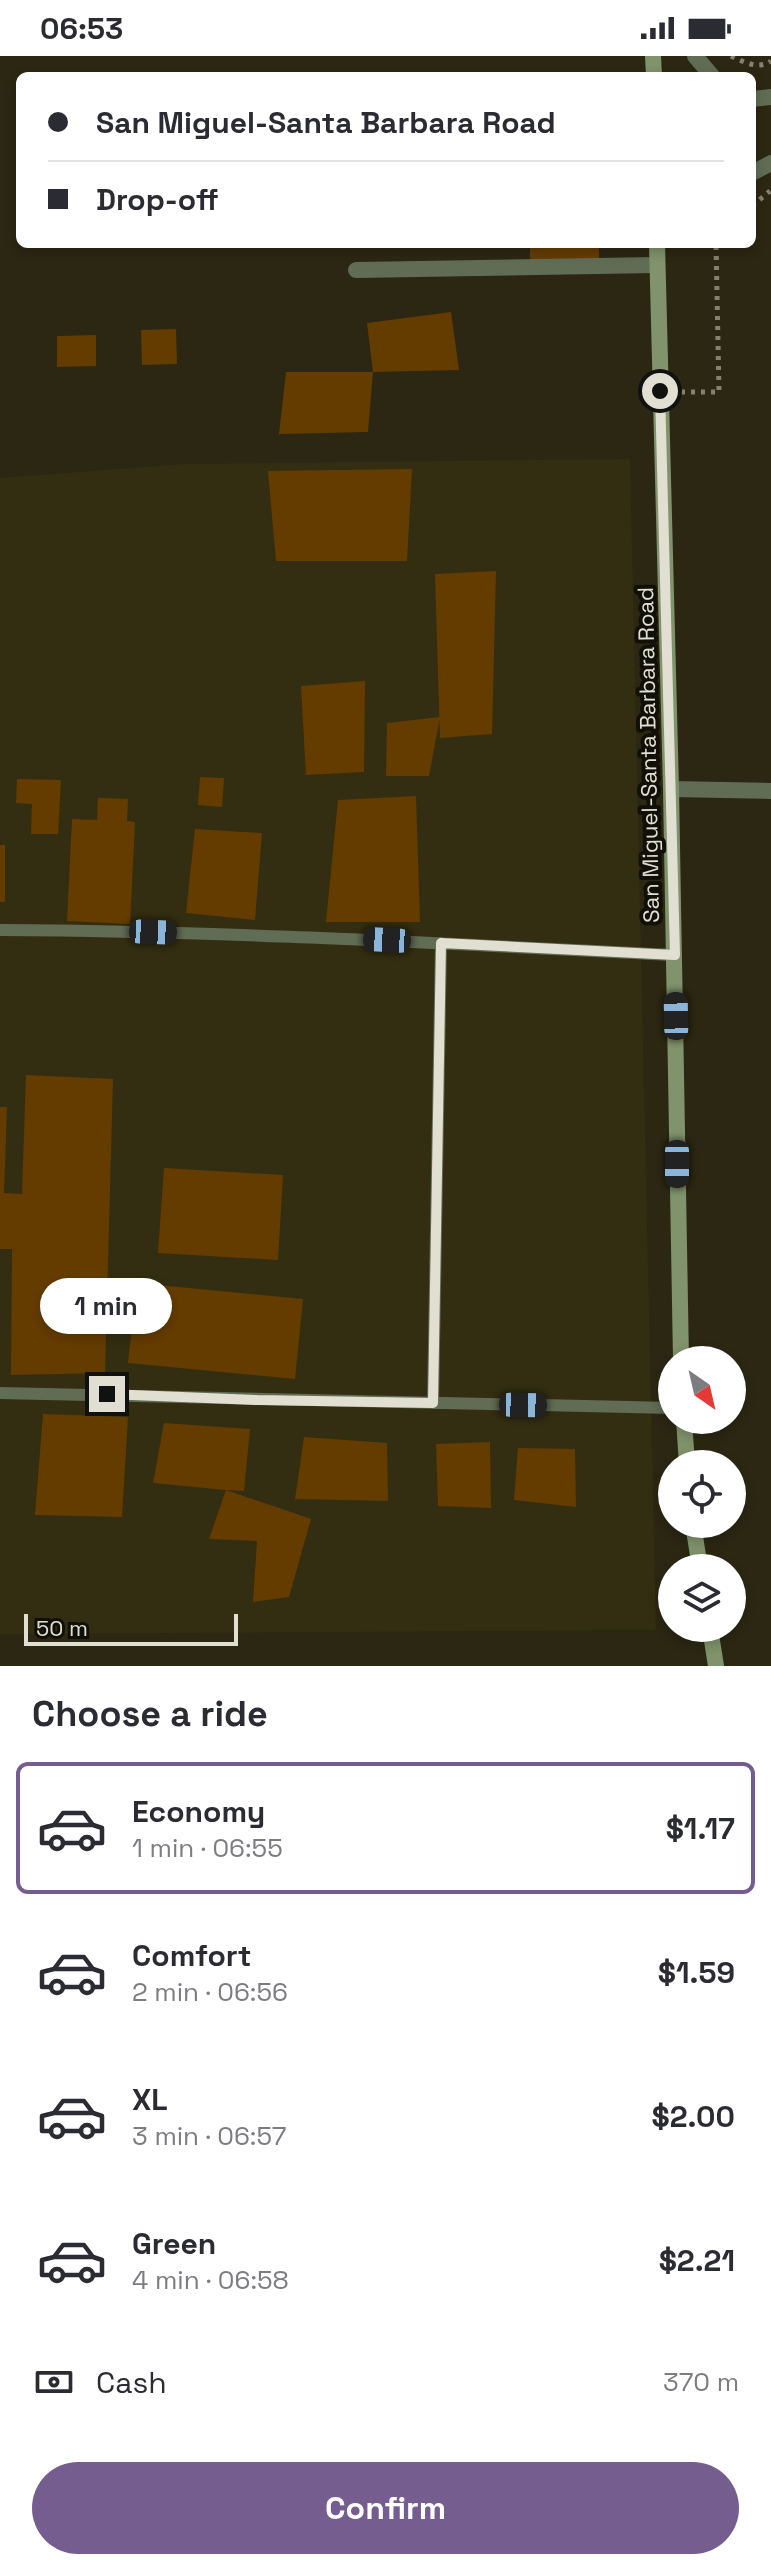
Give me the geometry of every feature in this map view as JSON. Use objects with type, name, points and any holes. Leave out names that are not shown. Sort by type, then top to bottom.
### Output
[{"type":"main road","name":"San Miguel-Santa Barbara Road","points":[[657,248],[675,955],[681,1346]]},
{"type":"main road","points":[[712,1642],[716,1666]]},
{"type":"street","points":[[695,56],[709,72]]},
{"type":"street","points":[[356,270],[657,265]]},
{"type":"street","points":[[671,789],[771,791]]},
{"type":"lane","points":[[0,930],[124,931],[675,955]]},
{"type":"lane","points":[[433,1403],[441,943]]},
{"type":"lane","points":[[0,1393],[155,1394],[257,1400],[658,1408]]},
{"type":"path","points":[[731,56],[747,64],[765,65],[771,61]]},
{"type":"path","points":[[660,391],[719,392],[716,248]]},
{"type":"shaded area","points":[[630,459],[656,1630],[0,1634],[0,478],[184,464]]},
{"type":"building","points":[[530,248],[599,248],[599,259],[530,260]]},
{"type":"building","points":[[451,312],[459,370],[373,372],[367,323]]},
{"type":"building","points":[[176,329],[177,364],[142,365],[141,330]]},
{"type":"building","points":[[96,335],[96,366],[57,367],[57,336]]},
{"type":"building","points":[[286,372],[373,372],[368,432],[279,434]]},
{"type":"building","points":[[412,469],[407,561],[276,561],[268,471]]},
{"type":"building","points":[[496,571],[492,734],[440,738],[435,574]]},
{"type":"building","points":[[365,681],[364,772],[306,775],[301,686]]},
{"type":"building","points":[[440,717],[429,776],[386,776],[387,723]]},
{"type":"building","points":[[200,777],[224,778],[222,807],[198,805]]},
{"type":"building","points":[[17,779],[61,780],[58,834],[31,834],[32,804],[16,803]]},
{"type":"building","points":[[416,796],[420,922],[326,922],[338,800]]},
{"type":"building","points":[[98,798],[128,799],[127,821],[135,822],[130,924],[67,921],[72,819],[97,820]]},
{"type":"building","points":[[195,829],[262,833],[255,920],[186,913]]},
{"type":"building","points":[[0,845],[5,845],[5,902],[0,902]]},
{"type":"building","points":[[26,1075],[113,1079],[105,1373],[11,1375],[12,1249],[0,1249],[0,1107],[7,1107],[4,1193],[22,1194]]},
{"type":"building","points":[[164,1168],[283,1175],[278,1260],[158,1253]]},
{"type":"building","points":[[137,1283],[303,1299],[295,1379],[128,1363]]},
{"type":"building","points":[[43,1414],[128,1417],[122,1517],[35,1515]]},
{"type":"building","points":[[164,1423],[250,1429],[244,1491],[153,1483]]},
{"type":"building","points":[[304,1437],[387,1443],[388,1501],[295,1499]]},
{"type":"building","points":[[490,1442],[491,1508],[438,1506],[436,1444]]},
{"type":"building","points":[[518,1448],[575,1449],[576,1507],[514,1500]]},
{"type":"building","points":[[226,1490],[311,1519],[289,1597],[253,1602],[257,1541],[209,1539]]},
{"type":"route","points":[[107,1394],[433,1403],[441,943],[675,955],[660,391]]}]
